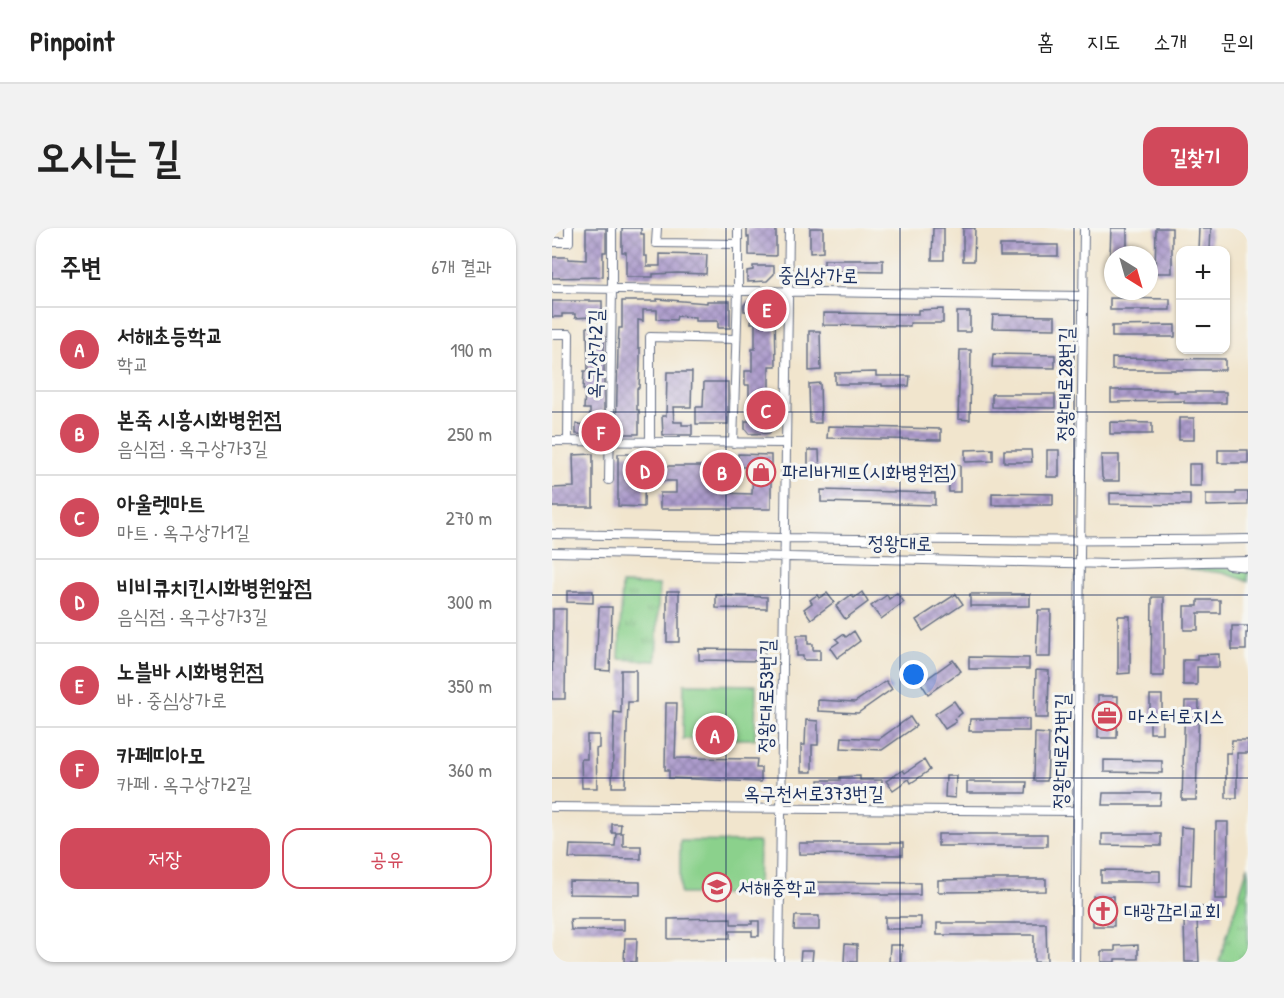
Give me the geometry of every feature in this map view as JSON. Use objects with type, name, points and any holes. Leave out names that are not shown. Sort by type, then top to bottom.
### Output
[{"type":"street","points":[[552,242],[569,242],[569,228]]},
{"type":"street","name":"옥구상가2길","points":[[609,480],[612,228]]},
{"type":"street","points":[[657,228],[656,243],[738,244]]},
{"type":"street","points":[[733,443],[738,228]]},
{"type":"street","name":"정왕대로53번길","points":[[779,962],[789,228]]},
{"type":"street","name":"정왕대로28번길","points":[[1080,541],[1084,228]]},
{"type":"street","name":"중심상가로","points":[[552,288],[1083,296]]},
{"type":"street","points":[[552,334],[569,334],[568,441]]},
{"type":"street","points":[[650,442],[650,337],[736,339]]},
{"type":"street","points":[[552,441],[786,443]]},
{"type":"street","name":"정왕대로","points":[[552,534],[1080,541],[1248,539]]},
{"type":"street","name":"정왕대로27번길","points":[[1074,962],[1080,541]]},
{"type":"street","name":"정왕대로","points":[[552,552],[1080,563],[1248,561]]},
{"type":"street","points":[[1206,562],[1248,567]]},
{"type":"street","name":"옥구천서로373번길","points":[[552,807],[1076,811]]},
{"type":"green space","points":[[1183,568],[1248,569],[1248,581],[1223,573]]},
{"type":"green space","points":[[622,584],[659,585],[656,661],[619,659]]},
{"type":"green space","points":[[684,684],[756,685],[755,739],[683,739]]},
{"type":"green space","points":[[680,841],[759,842],[758,894],[680,894]]},
{"type":"green space","points":[[1248,866],[1248,962],[1219,962]]},
{"type":"building","points":[[586,228],[606,228],[603,277],[552,278],[552,257],[586,260]]},
{"type":"building","points":[[622,228],[641,228],[641,234],[644,234],[644,256],[647,256],[647,266],[660,266],[660,254],[707,255],[706,274],[678,273],[653,274],[653,277],[626,277],[626,252],[622,252]]},
{"type":"building","points":[[747,228],[776,228],[776,256],[749,255]]},
{"type":"building","points":[[810,228],[823,228],[823,252],[810,253]]},
{"type":"building","points":[[933,228],[944,228],[944,260],[932,260]]},
{"type":"building","points":[[963,228],[975,228],[974,261],[963,261]]},
{"type":"building","points":[[1111,228],[1127,228],[1127,246],[1110,246]]},
{"type":"building","points":[[1156,228],[1172,228],[1172,273],[1158,273],[1158,246],[1156,246]]},
{"type":"building","points":[[1199,228],[1211,228],[1210,246],[1198,246]]},
{"type":"building","points":[[1000,245],[1058,245],[1058,256],[1000,256]]},
{"type":"building","points":[[824,260],[883,260],[883,272],[824,271]]},
{"type":"building","points":[[753,266],[774,266],[774,274],[767,281],[747,282],[747,271],[753,270]]},
{"type":"building","points":[[657,299],[707,303],[707,301],[730,301],[730,328],[718,328],[718,321],[695,321],[695,317],[677,316],[676,320],[657,319],[657,310],[643,310],[643,321],[638,320],[639,434],[616,434],[618,348],[619,328],[622,328],[622,301],[657,301]]},
{"type":"building","points":[[1170,299],[1170,310],[1110,310],[1110,300]]},
{"type":"building","points":[[552,301],[602,301],[602,315],[575,318],[575,314],[562,314],[562,317],[552,317]]},
{"type":"building","points":[[748,301],[768,302],[775,309],[776,366],[769,366],[769,390],[773,390],[775,426],[769,433],[749,434],[745,429],[745,421],[759,421],[759,416],[766,406],[749,406],[749,385],[745,385],[745,371],[752,371],[752,349],[755,349],[755,323],[751,323],[752,311],[744,311],[744,305]]},
{"type":"building","points":[[943,309],[943,323],[910,323],[910,326],[823,325],[823,313],[918,314],[918,310]]},
{"type":"building","points":[[957,312],[970,312],[970,332],[957,332]]},
{"type":"building","points":[[993,315],[1055,316],[1055,329],[992,328]]},
{"type":"building","points":[[1175,325],[1175,337],[1112,337],[1112,326]]},
{"type":"building","points":[[587,327],[604,327],[604,435],[576,434],[576,424],[590,425],[590,409],[584,409],[585,390],[583,390],[584,371],[588,371]]},
{"type":"building","points":[[809,331],[820,331],[821,370],[809,371]]},
{"type":"building","points":[[960,350],[971,350],[970,420],[958,419]]},
{"type":"building","points":[[993,354],[1055,355],[1055,368],[992,367]]},
{"type":"building","points":[[1112,358],[1225,359],[1225,370],[1112,370]]},
{"type":"building","points":[[667,372],[692,372],[691,407],[673,407],[674,422],[692,425],[692,435],[663,435],[662,416],[666,416]]},
{"type":"building","points":[[876,372],[876,376],[910,376],[909,386],[835,384],[835,373]]},
{"type":"building","points":[[704,382],[728,382],[728,424],[696,424],[696,407],[703,407]]},
{"type":"building","points":[[820,383],[821,423],[810,423],[809,384]]},
{"type":"building","points":[[1111,390],[1226,392],[1226,403],[1111,402]]},
{"type":"building","points":[[992,394],[1055,394],[1055,408],[992,407]]},
{"type":"building","points":[[1179,418],[1194,418],[1194,440],[1179,440]]},
{"type":"building","points":[[1110,422],[1152,423],[1152,434],[1110,434]]},
{"type":"building","points":[[828,426],[941,429],[941,440],[827,438]]},
{"type":"building","points":[[993,449],[993,461],[965,462],[965,450]]},
{"type":"building","points":[[808,450],[819,450],[820,477],[808,477]]},
{"type":"building","points":[[1004,450],[1031,450],[1032,462],[1004,462]]},
{"type":"building","points":[[1047,450],[1059,450],[1059,477],[1047,477]]},
{"type":"building","points":[[1218,450],[1248,450],[1248,463],[1218,463]]},
{"type":"building","points":[[593,454],[593,507],[552,507],[552,488],[574,487],[573,455]]},
{"type":"building","points":[[618,454],[645,454],[644,507],[618,506]]},
{"type":"building","points":[[738,454],[771,455],[771,509],[660,509],[660,493],[676,493],[676,481],[660,481],[660,466],[733,466],[733,481],[722,481],[722,493],[752,494],[753,467],[738,467]]},
{"type":"building","points":[[1101,455],[1119,455],[1119,481],[1104,481]]},
{"type":"building","points":[[1189,464],[1201,464],[1201,486],[1189,486]]},
{"type":"building","points":[[948,465],[960,465],[960,492],[949,492]]},
{"type":"building","points":[[821,490],[935,493],[935,505],[821,502]]},
{"type":"building","points":[[1236,492],[1248,492],[1248,505],[1206,506],[1206,494],[1236,494]]},
{"type":"building","points":[[992,493],[1053,494],[1053,505],[992,505]]},
{"type":"building","points":[[1110,493],[1190,494],[1190,505],[1110,504]]},
{"type":"building","points":[[567,591],[593,591],[593,603],[567,602]]},
{"type":"building","points":[[667,591],[679,591],[679,642],[667,642]]},
{"type":"building","points":[[862,592],[868,602],[845,619],[836,606],[851,595],[854,598]]},
{"type":"building","points":[[827,593],[834,602],[811,619],[804,609],[817,595],[819,598]]},
{"type":"building","points":[[897,593],[904,602],[881,619],[871,606],[887,595],[889,599]]},
{"type":"building","points":[[956,594],[963,604],[923,631],[916,620]]},
{"type":"building","points":[[970,594],[1030,594],[1030,606],[970,606]]},
{"type":"building","points":[[716,595],[767,597],[767,609],[716,608]]},
{"type":"building","points":[[1152,597],[1164,597],[1164,676],[1151,676]]},
{"type":"building","points":[[1198,600],[1220,600],[1220,613],[1198,613],[1198,630],[1184,630],[1184,606],[1198,606]]},
{"type":"building","points":[[599,607],[612,607],[610,671],[596,670]]},
{"type":"building","points":[[553,609],[566,609],[565,699],[552,699]]},
{"type":"building","points":[[1038,610],[1051,610],[1050,657],[1036,657]]},
{"type":"building","points":[[1118,616],[1130,616],[1130,673],[1118,674]]},
{"type":"building","points":[[1232,626],[1248,626],[1246,650],[1232,650]]},
{"type":"building","points":[[854,631],[860,641],[837,658],[830,648],[839,642],[836,639],[843,634],[846,637]]},
{"type":"building","points":[[797,635],[808,635],[808,644],[813,644],[813,650],[820,650],[820,660],[803,660],[803,656],[797,656]]},
{"type":"building","points":[[699,649],[765,650],[765,661],[699,660]]},
{"type":"building","points":[[1219,654],[1219,667],[1197,667],[1197,685],[1183,685],[1183,660],[1197,660],[1197,655]]},
{"type":"building","points":[[969,657],[1029,658],[1029,669],[969,669]]},
{"type":"building","points":[[953,660],[961,671],[928,694],[921,683]]},
{"type":"building","points":[[621,670],[636,670],[636,702],[628,702],[625,787],[612,787],[614,712],[621,713]]},
{"type":"building","points":[[1036,670],[1049,671],[1048,718],[1035,718]]},
{"type":"building","points":[[886,681],[892,689],[858,713],[818,711],[818,700],[855,702]]},
{"type":"building","points":[[1150,695],[1162,695],[1162,733],[1150,733]]},
{"type":"building","points":[[1098,696],[1118,696],[1117,738],[1098,738]]},
{"type":"building","points":[[954,701],[962,713],[954,719],[956,722],[945,729],[935,714]]},
{"type":"building","points":[[1185,701],[1199,701],[1196,800],[1182,800]]},
{"type":"building","points":[[666,703],[677,703],[675,758],[757,759],[756,768],[761,768],[761,782],[669,778],[669,770],[665,770]]},
{"type":"building","points":[[910,717],[916,726],[882,750],[841,748],[842,737],[879,739]]},
{"type":"building","points":[[970,719],[1029,719],[1029,731],[969,731]]},
{"type":"building","points":[[806,720],[818,721],[818,745],[812,745],[812,772],[801,772],[801,745],[805,745]]},
{"type":"building","points":[[1035,733],[1049,734],[1047,781],[1034,781]]},
{"type":"building","points":[[587,735],[599,735],[599,748],[596,749],[597,788],[582,788],[581,759],[587,759]]},
{"type":"building","points":[[1232,740],[1248,740],[1248,753],[1237,753],[1237,798],[1226,798],[1226,753],[1231,753]]},
{"type":"building","points":[[924,760],[930,770],[911,783],[909,779],[893,790],[886,781],[903,770],[905,773]]},
{"type":"building","points":[[1104,760],[1162,761],[1162,773],[1104,772]]},
{"type":"building","points":[[860,776],[860,780],[882,780],[882,791],[840,789],[840,791],[819,791],[819,780],[840,780],[840,777]]},
{"type":"building","points":[[946,776],[956,776],[955,798],[945,797]]},
{"type":"building","points":[[967,782],[1027,782],[1026,793],[967,793]]},
{"type":"building","points":[[1103,793],[1161,793],[1160,805],[1102,805]]},
{"type":"building","points":[[1216,822],[1228,822],[1227,899],[1215,899]]},
{"type":"building","points":[[612,824],[621,824],[620,833],[612,833]]},
{"type":"building","points":[[1181,827],[1193,828],[1191,885],[1179,884]]},
{"type":"building","points":[[616,833],[623,833],[623,846],[641,846],[641,859],[569,858],[570,845],[615,846]]},
{"type":"building","points":[[938,834],[1047,834],[1047,846],[938,846]]},
{"type":"building","points":[[1102,834],[1161,834],[1161,846],[1102,845]]},
{"type":"building","points":[[799,843],[903,843],[903,855],[799,854]]},
{"type":"building","points":[[1101,870],[1160,871],[1160,882],[1101,882]]},
{"type":"building","points":[[1046,879],[1046,891],[938,892],[938,880]]},
{"type":"building","points":[[569,881],[640,882],[640,895],[569,894]]},
{"type":"building","points":[[812,882],[920,883],[920,895],[812,894]]},
{"type":"building","name":"대광감리교회","points":[[1093,896],[1114,896],[1114,926],[1093,926]]},
{"type":"building","points":[[1190,907],[1214,907],[1214,919],[1197,919],[1199,962],[1185,962],[1184,920],[1190,920]]},
{"type":"building","points":[[795,916],[819,916],[819,930],[794,930]]},
{"type":"building","points":[[885,917],[921,917],[921,929],[885,929]]},
{"type":"building","points":[[731,918],[731,924],[752,924],[752,921],[759,921],[759,936],[752,936],[752,931],[730,931],[730,938],[668,939],[668,919]]},
{"type":"building","points":[[570,919],[624,919],[624,930],[571,930]]},
{"type":"building","points":[[937,923],[1046,923],[1047,962],[1034,962],[1034,935],[937,935]]},
{"type":"building","points":[[625,938],[637,938],[636,962],[624,962]]},
{"type":"building","points":[[845,944],[857,945],[857,962],[844,962]]},
{"type":"building","points":[[890,945],[902,945],[901,962],[889,962]]},
{"type":"building","points":[[1138,945],[1138,959],[1115,959],[1115,962],[1101,962],[1101,951],[1115,951],[1115,946]]},
{"type":"building","points":[[801,951],[813,951],[812,962],[800,962]]},
{"type":"place","name":"노블바 시화병원점","points":[[767,309]]},
{"type":"place","name":"아울렛마트","points":[[766,410]]},
{"type":"place","name":"카페띠아모","points":[[601,432]]},
{"type":"place","name":"비비큐치킨시화병원앞점","points":[[645,470]]},
{"type":"place","name":"본죽 시흥시화병원점","points":[[722,472]]},
{"type":"place","name":"파리바게뜨(시화병원점)","points":[[761,472]]},
{"type":"place","name":"마스터로지스","points":[[1107,716]]},
{"type":"place","name":"서해초등학교","points":[[715,735]]},
{"type":"place","name":"서해중학교","points":[[717,887]]},
{"type":"place","name":"대광감리교회","points":[[1103,911]]}]
